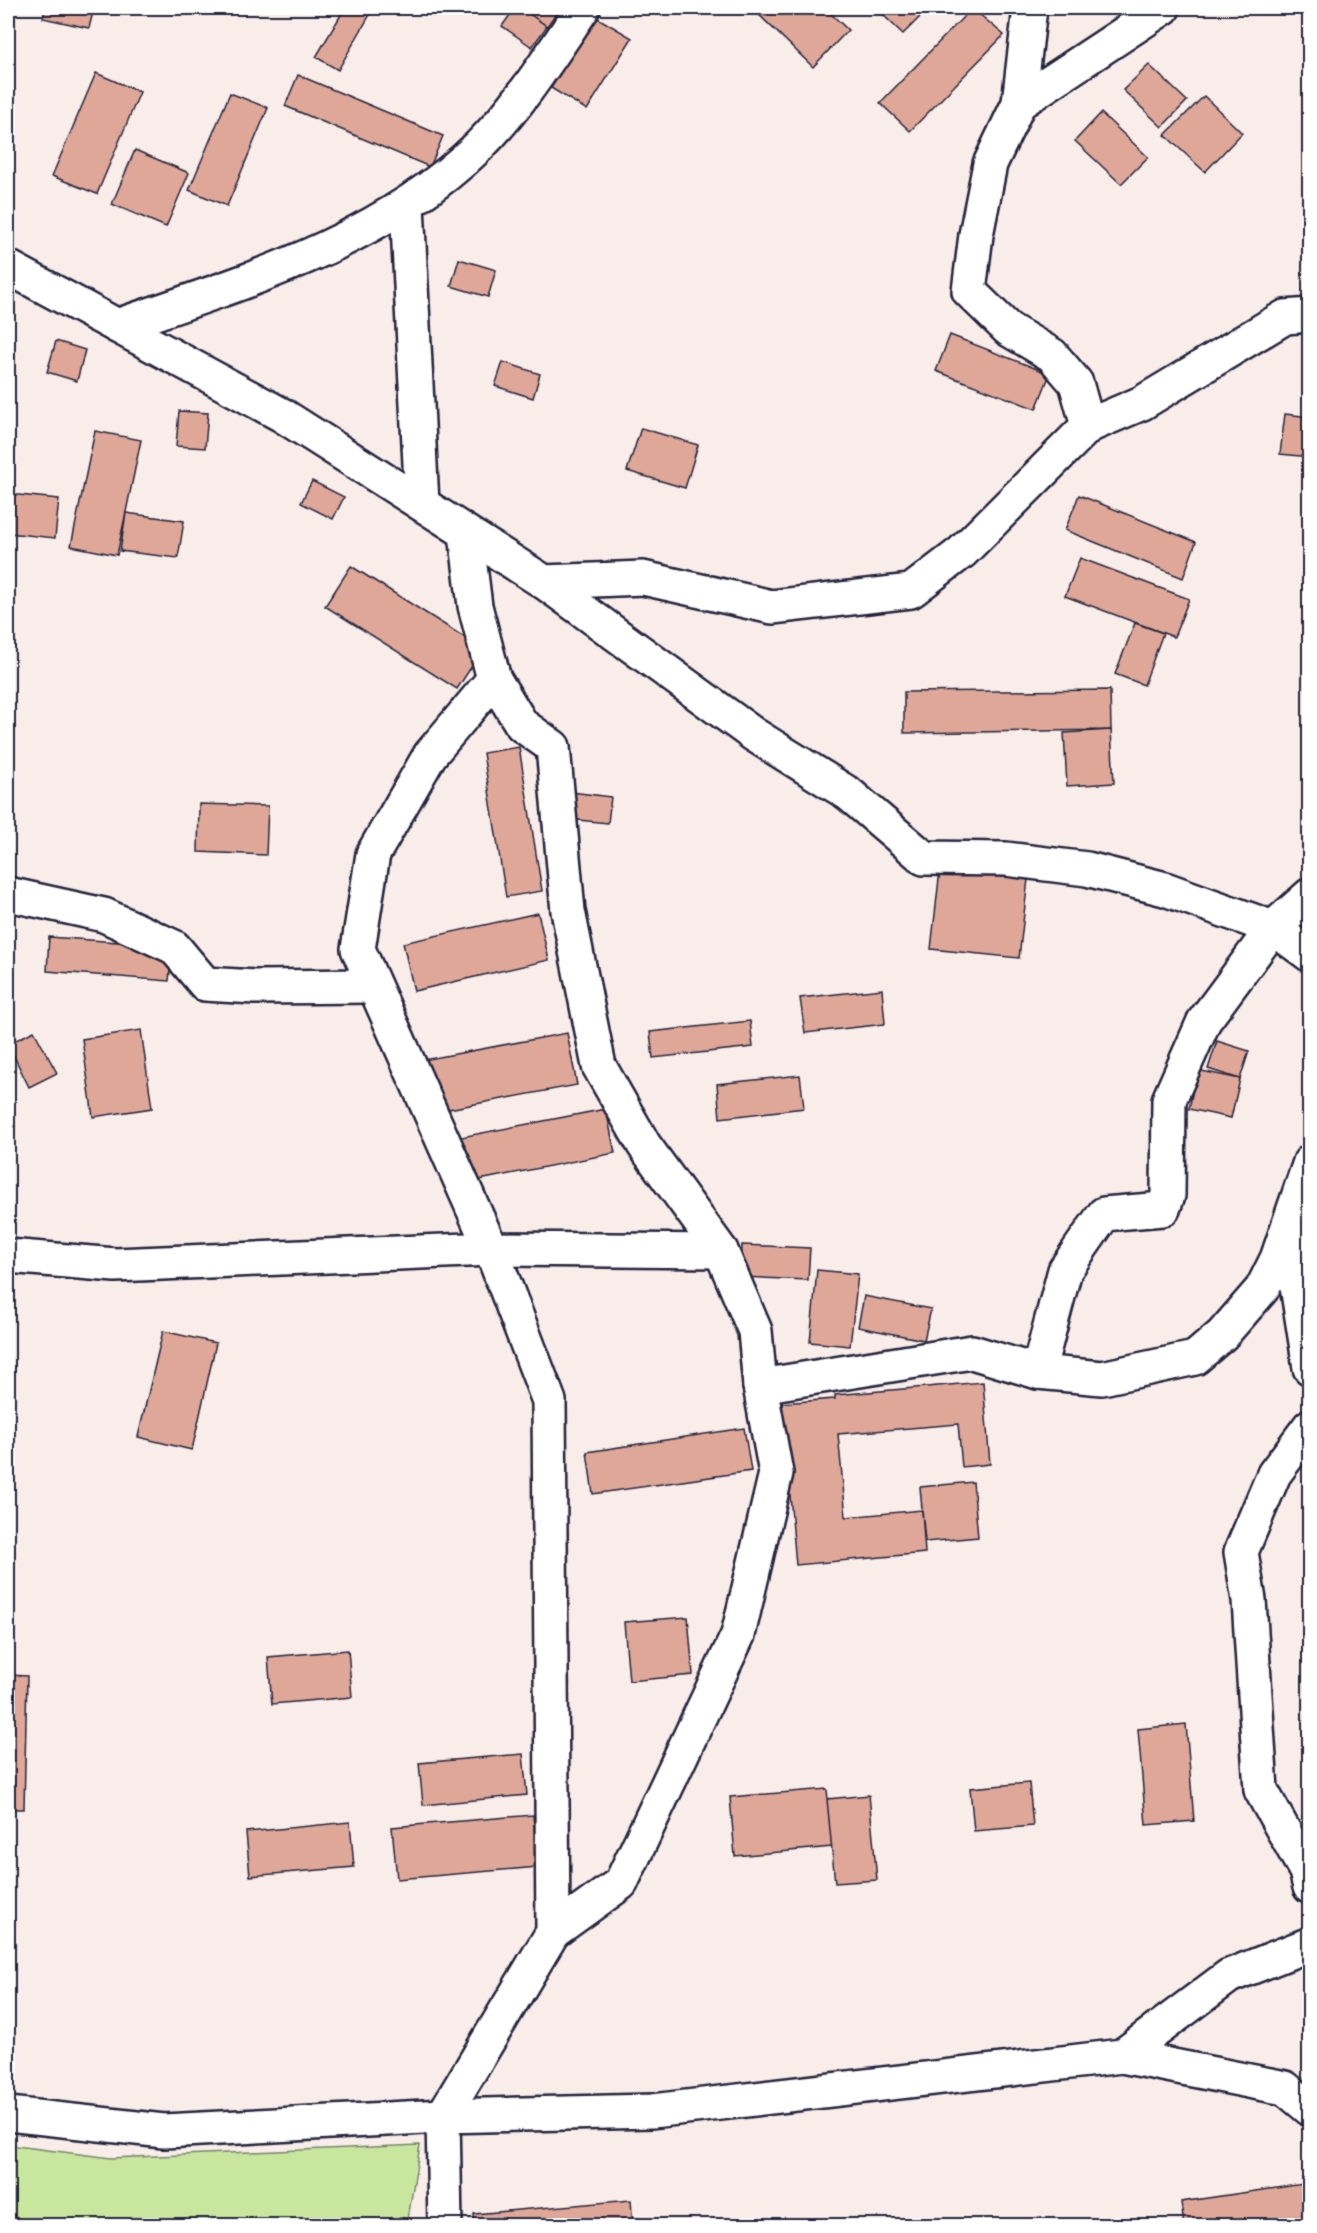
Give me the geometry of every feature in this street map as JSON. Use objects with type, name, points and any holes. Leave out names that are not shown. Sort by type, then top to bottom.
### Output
[{"type":"street","points":[[117,326],[256,278],[346,238],[407,205],[479,146],[533,83],[583,8]]},
{"type":"street","points":[[1030,8],[1019,103],[990,164],[976,235],[969,291],[1008,329],[1052,355],[1076,383],[1088,426]]},
{"type":"street","points":[[1019,103],[1162,8]]},
{"type":"street","points":[[407,205],[422,504]]},
{"type":"street","points":[[8,267],[282,415],[544,582],[753,734],[849,794],[924,858],[1006,859],[1087,869],[1165,889],[1273,928],[1310,955]]},
{"type":"street","points":[[544,582],[643,578],[772,607],[911,591],[962,552],[1088,426],[1142,402],[1285,317],[1310,315]]},
{"type":"street","points":[[445,2226],[442,2116],[553,1932],[621,1883],[738,1635],[776,1473],[760,1386],[755,1331],[721,1251],[644,1145],[599,1066],[568,910],[553,747],[522,725],[494,679],[475,606],[466,534]]},
{"type":"street","points":[[494,679],[430,755],[373,854],[358,949],[490,1249],[549,1401],[553,1932]]},
{"type":"street","points":[[8,894],[104,915],[174,947],[204,984],[255,987],[374,986]]},
{"type":"street","points":[[1038,1372],[1065,1270],[1104,1214],[1163,1209],[1168,1196],[1169,1100],[1204,1021],[1273,928],[1310,895]]},
{"type":"street","points":[[760,1386],[972,1352],[1038,1372],[1102,1378],[1195,1358],[1222,1335],[1262,1289],[1277,1259],[1310,1162]]},
{"type":"street","points":[[1287,1228],[1310,1368]]},
{"type":"street","points":[[8,1256],[115,1265],[490,1249],[721,1251]]},
{"type":"street","points":[[1310,1426],[1274,1474],[1241,1552],[1249,1600],[1261,1790],[1306,1871],[1310,1887]]},
{"type":"street","points":[[1122,2056],[1229,1976],[1310,1944]]},
{"type":"street","points":[[8,2114],[164,2131],[442,2116],[652,2111],[1122,2056],[1285,2088],[1310,2109]]},
{"type":"green space","points":[[8,2145],[111,2158],[420,2145],[407,2225],[8,2226]]},
{"type":"building","points":[[45,8],[94,8],[89,28],[43,18]]},
{"type":"building","points":[[345,8],[365,8],[372,11],[338,70],[316,57]]},
{"type":"building","points":[[515,8],[521,8],[547,26],[532,47],[502,26]]},
{"type":"building","points":[[521,8],[560,8],[547,26]]},
{"type":"building","points":[[752,8],[825,8],[848,30],[813,67]]},
{"type":"building","points":[[885,8],[929,8],[903,34],[880,12]]},
{"type":"building","points":[[972,8],[1004,35],[910,131],[880,103]]},
{"type":"building","points":[[596,17],[632,38],[587,110],[551,88]]},
{"type":"building","points":[[1149,65],[1187,101],[1162,127],[1123,90]]},
{"type":"building","points":[[96,73],[140,92],[97,194],[52,176]]},
{"type":"building","points":[[298,75],[443,136],[430,167],[285,106]]},
{"type":"building","points":[[230,93],[268,108],[227,206],[189,190]]},
{"type":"building","points":[[1204,96],[1242,133],[1205,172],[1165,135]]},
{"type":"building","points":[[1101,113],[1148,157],[1121,184],[1075,141]]},
{"type":"building","points":[[135,150],[189,173],[166,227],[112,204]]},
{"type":"building","points":[[459,259],[496,270],[488,297],[451,286]]},
{"type":"building","points":[[950,335],[1050,374],[1036,409],[936,371]]},
{"type":"building","points":[[56,341],[85,350],[77,381],[47,372]]},
{"type":"building","points":[[503,362],[540,374],[533,398],[495,386]]},
{"type":"building","points":[[179,411],[208,413],[205,448],[176,446]]},
{"type":"building","points":[[1285,414],[1310,417],[1310,457],[1280,454]]},
{"type":"building","points":[[641,428],[698,445],[685,488],[627,471]]},
{"type":"building","points":[[95,431],[141,440],[117,555],[71,546]]},
{"type":"building","points":[[312,481],[344,497],[333,519],[301,503]]},
{"type":"building","points":[[8,494],[59,499],[55,538],[8,533]]},
{"type":"building","points":[[1079,495],[1196,542],[1183,578],[1065,530]]},
{"type":"building","points":[[126,513],[184,521],[178,558],[120,551]]},
{"type":"building","points":[[1080,558],[1189,599],[1174,637],[1065,596]]},
{"type":"building","points":[[351,566],[483,649],[457,689],[325,606]]},
{"type":"building","points":[[1135,623],[1163,633],[1144,685],[1115,674]]},
{"type":"building","points":[[1110,690],[1111,730],[904,733],[904,692]]},
{"type":"building","points":[[1111,730],[1114,783],[1067,786],[1064,733]]},
{"type":"building","points":[[519,747],[542,891],[506,897],[483,753]]},
{"type":"building","points":[[571,792],[611,797],[608,823],[568,819]]},
{"type":"building","points":[[199,804],[268,806],[266,855],[198,852]]},
{"type":"building","points":[[940,870],[1028,879],[1019,958],[931,949]]},
{"type":"building","points":[[538,913],[549,960],[414,991],[403,943]]},
{"type":"building","points":[[49,937],[172,946],[169,981],[47,971]]},
{"type":"building","points":[[882,989],[885,1024],[805,1033],[800,998]]},
{"type":"building","points":[[750,1021],[753,1047],[653,1058],[650,1032]]},
{"type":"building","points":[[141,1030],[152,1108],[93,1117],[82,1039]]},
{"type":"building","points":[[34,1031],[57,1073],[29,1087],[8,1044]]},
{"type":"building","points":[[567,1033],[577,1085],[432,1112],[423,1060]]},
{"type":"building","points":[[1217,1041],[1249,1051],[1240,1079],[1208,1069]]},
{"type":"building","points":[[1197,1070],[1240,1079],[1231,1118],[1189,1109]]},
{"type":"building","points":[[800,1075],[804,1108],[720,1118],[717,1084]]},
{"type":"building","points":[[606,1109],[615,1153],[469,1182],[461,1137]]},
{"type":"building","points":[[742,1245],[810,1248],[808,1280],[741,1277]]},
{"type":"building","points":[[817,1270],[858,1274],[850,1346],[810,1342]]},
{"type":"building","points":[[864,1296],[931,1309],[924,1340],[858,1327]]},
{"type":"building","points":[[163,1331],[216,1343],[192,1450],[138,1437]]},
{"type":"building","points":[[983,1382],[990,1464],[962,1467],[958,1424],[838,1434],[846,1517],[922,1510],[925,1553],[796,1565],[782,1403],[835,1399],[835,1395]]},
{"type":"building","points":[[744,1428],[751,1471],[593,1494],[587,1452]]},
{"type":"building","points":[[973,1482],[978,1537],[925,1542],[920,1487]]},
{"type":"building","points":[[688,1617],[693,1675],[629,1681],[624,1622]]},
{"type":"building","points":[[348,1650],[352,1697],[272,1704],[268,1657]]},
{"type":"building","points":[[8,1675],[27,1676],[24,1809],[8,1809]]},
{"type":"building","points":[[1186,1724],[1194,1821],[1146,1825],[1138,1729]]},
{"type":"building","points":[[523,1754],[527,1795],[423,1805],[419,1763]]},
{"type":"building","points":[[1029,1783],[1033,1826],[974,1831],[970,1788]]},
{"type":"building","points":[[827,1789],[832,1847],[735,1856],[730,1797]]},
{"type":"building","points":[[869,1795],[877,1880],[835,1883],[827,1799]]},
{"type":"building","points":[[533,1815],[538,1867],[397,1879],[392,1827]]},
{"type":"building","points":[[350,1822],[354,1867],[250,1876],[246,1832]]},
{"type":"building","points":[[1310,2183],[1310,2226],[1184,2226],[1181,2202]]},
{"type":"building","points":[[631,2200],[633,2226],[475,2226],[474,2214]]}]
